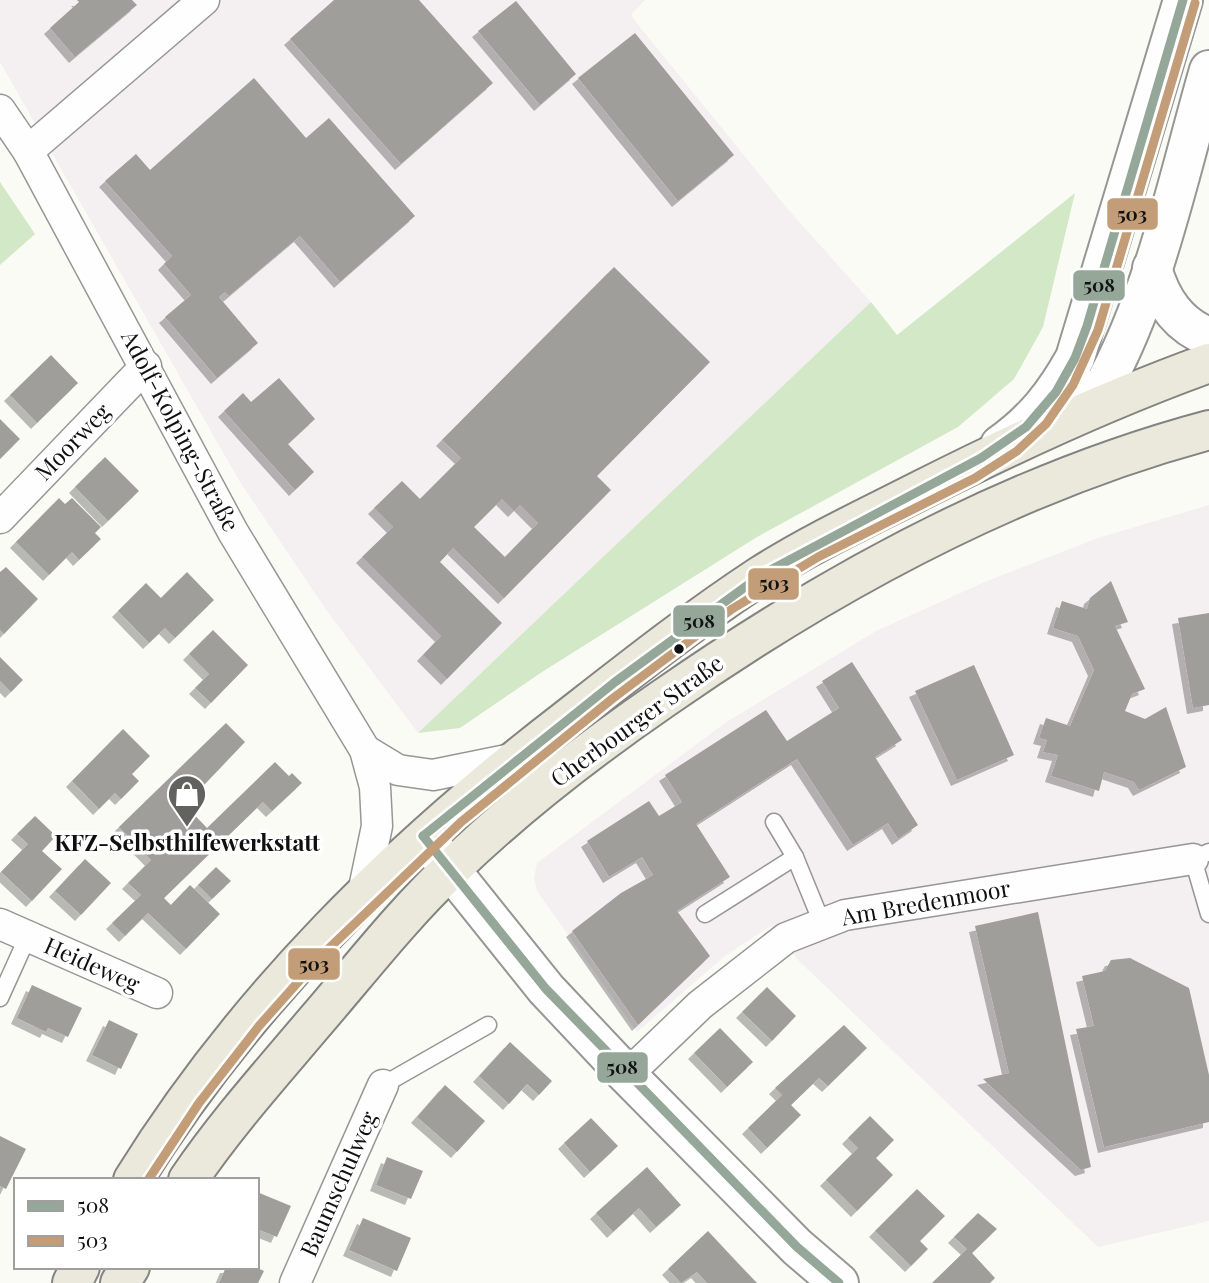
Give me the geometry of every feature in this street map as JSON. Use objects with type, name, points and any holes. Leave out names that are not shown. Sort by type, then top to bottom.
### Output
[{"type":"main road","name":"Cherbourger Straße","points":[[134,1178],[164,1130],[236,1034],[363,892],[423,836],[517,757],[687,626],[763,574],[981,458],[1091,408],[1209,363]]},
{"type":"main road","points":[[1091,408],[1104,429],[1120,444],[1139,452]]},
{"type":"main road","points":[[1010,502],[1049,472],[1077,435],[1091,408]]},
{"type":"main road","name":"Cherbourger Straße","points":[[190,1178],[272,1072],[449,870],[605,739],[771,626],[886,559],[1010,502],[1139,452],[1209,430]]},
{"type":"street","points":[[28,151],[204,0]]},
{"type":"street","points":[[981,458],[1026,427],[1056,392],[1075,358],[1184,0]]},
{"type":"street","points":[[1075,358],[1082,393],[1091,408],[1112,373],[1131,330],[1152,268],[1209,70]]},
{"type":"street","name":"Adolf-Kolping-Straße","points":[[0,110],[28,151],[233,532],[365,750],[374,787],[377,826],[363,892]]},
{"type":"street","points":[[1152,268],[1159,291],[1170,310],[1209,337]]},
{"type":"street","name":"Moorweg","points":[[0,518],[146,366]]},
{"type":"street","name":"Adolf-Kolping-Straße","points":[[365,750],[398,770],[433,775],[517,757]]},
{"type":"street","points":[[423,836],[546,989],[626,1075],[797,1247],[839,1283]]},
{"type":"street","name":"Am Bredenmoor","points":[[626,1075],[721,988],[786,938],[822,923],[845,915],[1201,855]]},
{"type":"street","name":"Heideweg","points":[[0,924],[157,993]]},
{"type":"street","name":"Baumschulweg","points":[[296,1283],[383,1085]]},
{"type":"lane","points":[[774,822],[795,857],[822,923]]},
{"type":"lane","points":[[1201,855],[1209,914]]},
{"type":"lane","points":[[705,914],[795,857]]},
{"type":"lane","name":"Heideweg","points":[[0,998],[28,936]]},
{"type":"lane","points":[[383,1085],[488,1025]]},
{"type":"shaded area","points":[[0,0],[645,0],[631,15],[785,206],[871,302],[418,733],[327,611],[240,482],[0,62]]},
{"type":"shaded area","points":[[1209,505],[1209,1221],[1098,1247],[799,961],[771,926],[726,955],[637,1032],[537,891],[534,878],[537,863],[725,723],[876,631],[987,581],[1098,538]]},
{"type":"green space","points":[[0,182],[35,234],[0,265]]},
{"type":"green space","points":[[1075,193],[1043,327],[1014,379],[958,427],[757,537],[542,672],[460,728],[418,733],[871,302],[897,335]]},
{"type":"building","points":[[77,0],[132,0],[137,5],[75,57],[50,28],[79,2]]},
{"type":"building","points":[[334,0],[419,0],[493,83],[401,164],[290,39]]},
{"type":"building","points":[[516,1],[576,74],[540,105],[478,31]]},
{"type":"building","points":[[635,33],[734,155],[678,201],[578,78]]},
{"type":"building","points":[[254,78],[306,138],[329,118],[415,216],[340,282],[300,236],[229,296],[225,292],[219,297],[258,343],[217,378],[165,317],[191,295],[164,264],[172,256],[105,181],[136,154],[150,170]]},
{"type":"building","points":[[614,267],[710,362],[597,476],[611,490],[504,598],[453,548],[440,562],[502,623],[447,679],[423,655],[441,636],[362,557],[393,527],[374,508],[402,481],[420,499],[461,458],[442,440]],"holes":[[[502,499],[514,511],[520,505],[538,523],[505,557],[474,527]]]},
{"type":"building","points":[[51,355],[78,383],[37,423],[10,395]]},
{"type":"building","points":[[279,378],[315,419],[288,444],[314,472],[295,490],[224,411],[243,393],[251,402]]},
{"type":"building","points":[[0,419],[20,439],[0,459]]},
{"type":"building","points":[[105,457],[139,491],[108,521],[75,487]]},
{"type":"building","points":[[59,498],[65,504],[72,498],[101,527],[95,533],[101,539],[79,560],[72,552],[49,575],[16,542]]},
{"type":"building","points":[[6,567],[38,599],[4,634],[0,630],[0,572]]},
{"type":"building","points":[[187,572],[214,600],[175,638],[165,628],[149,643],[118,611],[146,583],[161,598]]},
{"type":"building","points":[[1111,581],[1128,622],[1115,626],[1145,689],[1132,694],[1125,711],[1145,719],[1166,707],[1186,767],[1139,790],[1134,782],[1104,772],[1099,791],[1051,776],[1058,755],[1043,752],[1047,740],[1039,738],[1046,718],[1070,726],[1094,670],[1078,636],[1053,628],[1062,601],[1087,609],[1090,598]]},
{"type":"building","points":[[1209,613],[1209,705],[1193,708],[1178,618]]},
{"type":"building","points":[[213,630],[248,665],[211,703],[195,688],[209,674],[189,654]]},
{"type":"building","points":[[0,657],[23,680],[11,692],[0,681]]},
{"type":"building","points":[[852,662],[902,740],[875,757],[918,825],[898,839],[888,823],[853,845],[797,759],[696,824],[730,877],[677,911],[710,956],[638,1025],[572,931],[621,893],[653,875],[642,857],[609,877],[587,841],[649,801],[659,816],[682,802],[665,775],[766,710],[787,741],[839,708],[822,681]]},
{"type":"building","points":[[974,665],[1014,755],[957,780],[915,691]]},
{"type":"building","points":[[226,723],[245,742],[185,805],[207,828],[275,762],[289,776],[292,773],[302,783],[272,811],[263,802],[164,898],[171,905],[190,885],[220,914],[186,949],[148,913],[125,936],[112,923],[141,895],[128,883],[151,860],[119,827]]},
{"type":"building","points":[[123,729],[150,756],[132,774],[139,781],[121,799],[115,793],[99,809],[72,781]]},
{"type":"building","points":[[35,816],[56,836],[42,851],[62,869],[32,901],[1,872],[28,844],[17,834]]},
{"type":"building","points":[[85,859],[111,883],[81,915],[55,891]]},
{"type":"building","points":[[216,867],[231,881],[212,899],[198,885]]},
{"type":"building","points":[[1038,912],[1091,1167],[1081,1170],[983,1079],[1009,1073],[975,926]]},
{"type":"building","points":[[1130,958],[1189,988],[1209,1075],[1209,1122],[1104,1147],[1076,1029],[1094,1026],[1082,976],[1105,971],[1111,960]]},
{"type":"building","points":[[32,985],[82,1008],[68,1037],[48,1028],[46,1032],[17,1018]]},
{"type":"building","points":[[767,987],[796,1016],[772,1041],[742,1012]]},
{"type":"building","points":[[109,1020],[138,1034],[121,1069],[92,1055]]},
{"type":"building","points":[[844,1025],[867,1048],[828,1086],[819,1078],[791,1105],[801,1115],[767,1148],[748,1128],[782,1095],[775,1088]]},
{"type":"building","points":[[720,1028],[753,1062],[727,1087],[694,1053]]},
{"type":"building","points":[[510,1042],[552,1081],[539,1095],[527,1084],[509,1104],[479,1076]]},
{"type":"building","points":[[445,1085],[485,1121],[457,1152],[417,1117]]},
{"type":"building","points":[[870,1116],[894,1140],[876,1158],[893,1175],[857,1211],[826,1180],[858,1148],[848,1138]]},
{"type":"building","points":[[591,1118],[618,1146],[590,1172],[564,1143]]},
{"type":"building","points":[[0,1136],[26,1149],[6,1189],[0,1186]]},
{"type":"building","points":[[387,1157],[423,1171],[411,1199],[376,1185]]},
{"type":"building","points":[[647,1167],[681,1205],[656,1227],[639,1208],[613,1232],[596,1213]]},
{"type":"building","points":[[917,1189],[945,1216],[920,1241],[928,1249],[911,1266],[875,1231]]},
{"type":"building","points":[[259,1193],[291,1206],[277,1237],[259,1230]]},
{"type":"building","points":[[978,1213],[997,1229],[972,1253],[995,1278],[990,1283],[932,1283],[967,1249],[954,1237]]},
{"type":"building","points":[[363,1218],[411,1238],[397,1271],[349,1250]]},
{"type":"building","points":[[708,1231],[757,1283],[707,1283],[697,1272],[681,1283],[668,1269]]},
{"type":"building","points":[[225,1269],[264,1271],[258,1283],[219,1283]]},
{"type":"transit line","name":"508","points":[[423,836],[615,682],[763,574],[981,458],[1026,427],[1056,392],[1075,358],[1087,326],[1183,0]]},
{"type":"transit line","name":"503","points":[[149,1178],[199,1103],[259,1026],[323,954],[461,822],[612,699],[732,609],[818,557],[975,478],[1017,451],[1046,424],[1073,385],[1098,330],[1195,3]]},
{"type":"transit line","name":"508","points":[[423,836],[546,989],[797,1247],[839,1283]]},
{"type":"place","name":"KFZ-Selbsthilfewerkstatt","points":[[187,828]]}]
